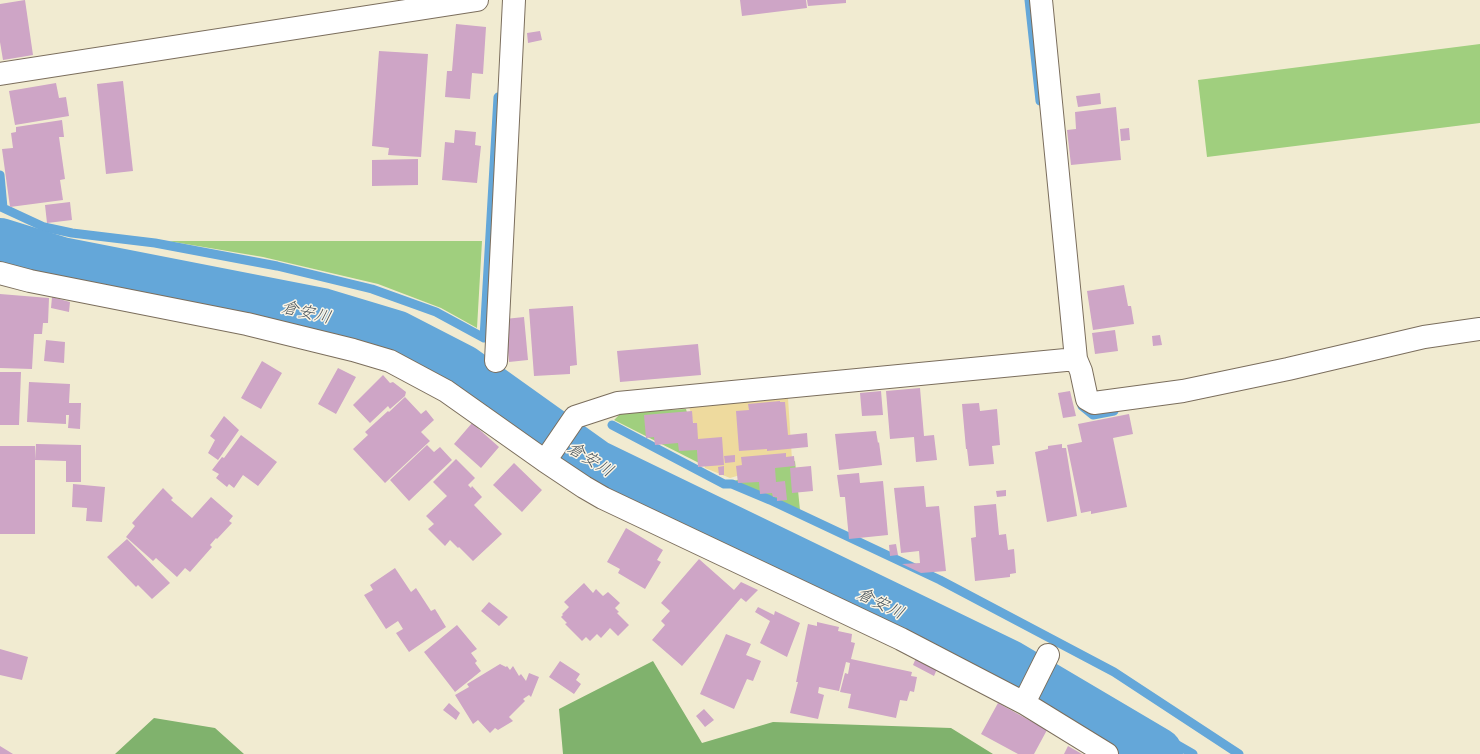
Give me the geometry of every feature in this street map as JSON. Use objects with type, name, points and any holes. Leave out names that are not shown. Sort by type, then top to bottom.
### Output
[{"type":"street","points":[[0,74],[477,0]]},
{"type":"street","points":[[496,361],[514,0]]},
{"type":"street","points":[[1041,0],[1076,359],[1081,371],[1087,399],[1094,403],[1183,390],[1424,337],[1480,329]]},
{"type":"street","points":[[0,273],[30,281],[247,324],[353,350],[390,361],[446,391],[549,456],[584,487],[603,498],[1026,698],[1107,754]]},
{"type":"street","points":[[549,456],[575,417],[618,403],[1076,359]]},
{"type":"street","points":[[1026,698],[1045,659]]},
{"type":"green space","points":[[1480,44],[1480,123],[1207,157],[1198,80]]},
{"type":"green space","points":[[168,241],[482,241],[477,328],[441,308],[378,284],[263,257]]},
{"type":"green space","points":[[686,409],[701,464],[614,420],[621,413]]},
{"type":"green space","points":[[795,461],[800,510],[734,481]]},
{"type":"green space","points":[[653,661],[702,743],[773,722],[951,728],[993,754],[563,754],[559,709]]},
{"type":"green space","points":[[154,718],[215,728],[244,754],[115,754]]},
{"type":"sand","points":[[788,398],[792,460],[730,478],[705,468],[689,406]]},
{"type":"water","points":[[0,237],[19,243],[208,284],[204,299],[58,271],[0,257]]},
{"type":"building","points":[[25,0],[33,55],[3,60],[0,42],[0,4]]},
{"type":"building","points":[[740,0],[806,0],[807,8],[742,16]]},
{"type":"building","points":[[807,0],[846,0],[846,3],[808,6]]},
{"type":"building","points":[[456,24],[486,27],[483,74],[472,73],[470,99],[445,97],[447,71],[452,71]]},
{"type":"building","points":[[540,31],[542,40],[528,43],[527,33]]},
{"type":"building","points":[[379,51],[428,54],[421,157],[388,155],[389,148],[372,146]]},
{"type":"building","points":[[123,81],[133,171],[106,174],[97,84]]},
{"type":"building","points":[[56,83],[59,98],[66,97],[69,116],[15,125],[9,91]]},
{"type":"building","points":[[1100,93],[1101,104],[1078,107],[1076,96]]},
{"type":"building","points":[[1116,107],[1121,160],[1071,165],[1067,130],[1076,129],[1075,112]]},
{"type":"building","points":[[62,120],[64,137],[59,137],[65,179],[60,180],[63,200],[10,207],[2,149],[13,148],[11,133],[16,132],[16,127]]},
{"type":"building","points":[[1129,128],[1130,140],[1121,141],[1120,129]]},
{"type":"building","points":[[455,130],[476,132],[475,145],[481,146],[477,183],[442,180],[445,142],[454,143]]},
{"type":"building","points":[[418,159],[418,185],[372,186],[372,160]]},
{"type":"building","points":[[70,202],[72,220],[47,223],[45,205]]},
{"type":"building","points":[[1124,285],[1128,306],[1131,306],[1134,324],[1093,330],[1087,291]]},
{"type":"building","points":[[0,294],[49,298],[48,323],[43,323],[42,334],[34,334],[32,369],[0,368]]},
{"type":"building","points":[[52,297],[70,302],[69,312],[51,308]]},
{"type":"building","points":[[573,306],[577,365],[570,366],[570,374],[534,376],[529,309]]},
{"type":"building","points":[[524,317],[528,360],[509,362],[505,319]]},
{"type":"building","points":[[1115,330],[1118,351],[1095,354],[1092,333]]},
{"type":"building","points":[[1160,335],[1162,345],[1153,346],[1152,336]]},
{"type":"building","points":[[46,340],[65,342],[64,363],[44,361]]},
{"type":"building","points":[[698,344],[701,375],[620,382],[617,351]]},
{"type":"building","points":[[262,361],[282,373],[261,409],[241,398]]},
{"type":"building","points":[[338,368],[356,377],[336,414],[318,404]]},
{"type":"building","points":[[0,372],[21,372],[19,425],[0,425]]},
{"type":"building","points":[[383,375],[390,383],[393,382],[406,392],[405,396],[390,409],[388,406],[370,423],[353,405]]},
{"type":"building","points":[[29,382],[70,384],[69,403],[81,403],[80,429],[68,428],[69,415],[66,415],[66,424],[27,422]]},
{"type":"building","points":[[920,388],[924,436],[934,435],[937,460],[916,462],[914,437],[890,439],[886,391]]},
{"type":"building","points":[[881,391],[883,415],[862,416],[860,393]]},
{"type":"building","points":[[1070,391],[1076,416],[1063,418],[1058,393]]},
{"type":"building","points":[[405,397],[421,414],[426,410],[434,420],[421,432],[430,441],[385,483],[353,449],[368,435],[365,432]]},
{"type":"building","points":[[780,401],[785,402],[788,435],[807,433],[808,447],[767,451],[767,449],[739,451],[736,411],[749,410],[748,404]]},
{"type":"building","points":[[979,403],[980,411],[997,409],[1000,445],[992,446],[994,464],[969,466],[962,404]]},
{"type":"building","points":[[692,411],[693,423],[697,423],[698,439],[722,437],[724,465],[698,467],[697,450],[679,451],[678,443],[655,445],[654,437],[646,438],[644,415]]},
{"type":"building","points":[[1129,414],[1133,434],[1113,438],[1127,507],[1091,514],[1091,511],[1081,513],[1067,445],[1082,442],[1078,424]]},
{"type":"building","points":[[224,416],[239,430],[218,460],[208,453],[215,440],[210,436]]},
{"type":"building","points":[[472,423],[499,447],[481,468],[454,444]]},
{"type":"building","points":[[876,431],[882,465],[839,470],[835,434]]},
{"type":"building","points":[[241,435],[277,462],[258,486],[243,475],[234,488],[229,484],[227,487],[216,478],[219,474],[212,470],[222,457],[224,458]]},
{"type":"building","points":[[36,444],[81,445],[81,482],[66,482],[66,461],[35,460]]},
{"type":"building","points":[[1062,444],[1062,448],[1066,448],[1077,516],[1047,522],[1035,452],[1048,449],[1048,446]]},
{"type":"building","points":[[427,445],[434,452],[440,447],[452,460],[409,501],[390,480]]},
{"type":"building","points":[[0,446],[35,446],[35,534],[0,534]]},
{"type":"building","points":[[786,453],[786,457],[794,456],[795,466],[775,468],[776,482],[785,481],[787,500],[777,501],[777,497],[773,497],[772,493],[760,494],[759,482],[738,483],[736,466],[742,465],[741,457]]},
{"type":"building","points":[[735,455],[735,462],[725,463],[724,456]]},
{"type":"building","points":[[456,459],[475,478],[468,485],[471,488],[472,486],[482,497],[474,505],[502,534],[473,561],[450,540],[445,546],[428,529],[434,524],[426,516],[447,496],[433,482]]},
{"type":"building","points":[[514,463],[542,490],[522,512],[493,485]]},
{"type":"building","points":[[724,466],[724,475],[719,475],[718,467]]},
{"type":"building","points":[[811,466],[813,491],[792,493],[790,468]]},
{"type":"building","points":[[859,473],[860,483],[883,481],[888,535],[849,539],[845,497],[840,497],[837,475]]},
{"type":"building","points":[[73,484],[105,487],[102,522],[86,521],[87,508],[72,507]]},
{"type":"building","points":[[924,486],[926,507],[939,506],[946,571],[921,573],[902,564],[920,563],[919,551],[901,553],[894,488]]},
{"type":"building","points":[[163,488],[173,498],[171,500],[192,518],[211,497],[233,516],[229,521],[232,523],[210,545],[212,547],[190,572],[185,568],[177,577],[156,558],[153,561],[126,537],[135,526],[132,523]]},
{"type":"building","points":[[1006,490],[1006,496],[997,497],[996,491]]},
{"type":"building","points":[[996,504],[999,535],[1006,534],[1008,550],[1014,549],[1016,573],[1010,574],[1010,577],[975,581],[971,538],[976,537],[974,506]]},
{"type":"building","points":[[626,528],[663,550],[657,560],[661,562],[645,589],[618,573],[620,569],[607,562]]},
{"type":"building","points":[[127,539],[170,583],[152,599],[138,585],[136,587],[107,557]]},
{"type":"building","points":[[896,544],[898,555],[890,556],[889,545]]},
{"type":"building","points":[[699,559],[734,590],[741,582],[758,590],[746,602],[741,598],[682,666],[652,640],[665,625],[661,621],[670,611],[661,603]]},
{"type":"building","points":[[395,568],[411,592],[416,588],[431,611],[435,609],[446,627],[409,652],[396,633],[403,629],[398,621],[386,629],[364,595],[373,590],[370,585]]},
{"type":"building","points":[[584,583],[593,593],[596,589],[603,596],[608,592],[620,603],[615,608],[619,612],[617,613],[629,625],[618,636],[610,628],[601,638],[597,634],[590,641],[586,637],[582,641],[565,624],[567,623],[561,617],[569,607],[564,602]]},
{"type":"building","points":[[489,602],[508,617],[499,626],[481,611]]},
{"type":"building","points":[[758,607],[774,615],[775,611],[800,623],[787,657],[760,643],[770,621],[755,612]]},
{"type":"building","points":[[817,622],[839,627],[838,631],[852,634],[851,642],[855,643],[851,659],[912,672],[911,676],[917,677],[914,692],[910,691],[907,701],[900,700],[896,718],[848,708],[851,694],[840,692],[845,673],[848,674],[850,663],[846,662],[839,691],[819,687],[818,693],[824,695],[818,719],[790,713],[798,682],[796,682],[808,624],[817,626]]},
{"type":"building","points":[[457,625],[477,649],[471,653],[477,661],[475,663],[481,671],[455,692],[424,652]]},
{"type":"building","points":[[726,634],[751,644],[746,655],[761,661],[753,681],[747,679],[734,709],[700,694]]},
{"type":"building","points":[[0,649],[28,657],[22,680],[0,675]]},
{"type":"building","points":[[916,658],[937,669],[934,676],[913,665]]},
{"type":"building","points":[[560,661],[580,674],[576,680],[581,684],[574,694],[549,677]]},
{"type":"building","points":[[500,664],[506,667],[507,666],[510,670],[513,666],[519,676],[521,674],[526,681],[529,673],[539,677],[531,697],[529,695],[523,699],[525,701],[509,717],[513,721],[498,730],[495,728],[490,733],[478,720],[473,724],[455,695],[469,687],[467,684]]},
{"type":"building","points":[[449,703],[460,713],[456,720],[443,710]]},
{"type":"building","points":[[998,703],[1047,730],[1034,754],[1018,754],[981,734]]},
{"type":"building","points":[[704,709],[714,720],[705,727],[696,716]]},
{"type":"building","points":[[0,746],[13,754],[0,754]]},
{"type":"building","points":[[1068,746],[1082,754],[1064,754]]},
{"type":"waterway","points":[[1029,0],[1040,101]]},
{"type":"waterway","points":[[0,175],[3,208],[44,227],[72,233],[155,243],[277,266],[372,289],[436,312],[484,338],[498,97]]},
{"type":"waterway","points":[[0,228],[28,239],[161,268],[269,288],[360,309],[428,334],[475,361],[530,405],[583,442],[613,458],[769,529],[922,603],[1024,657],[1193,754]]},
{"type":"waterway","name":"倉安川","points":[[0,245],[61,264],[322,315],[395,337],[461,371],[594,466],[1007,666],[1156,754]]},
{"type":"waterway","points":[[1082,406],[1093,415],[1114,411]]},
{"type":"waterway","points":[[612,425],[724,484],[732,484],[770,500],[940,580],[1114,672],[1239,754]]}]
